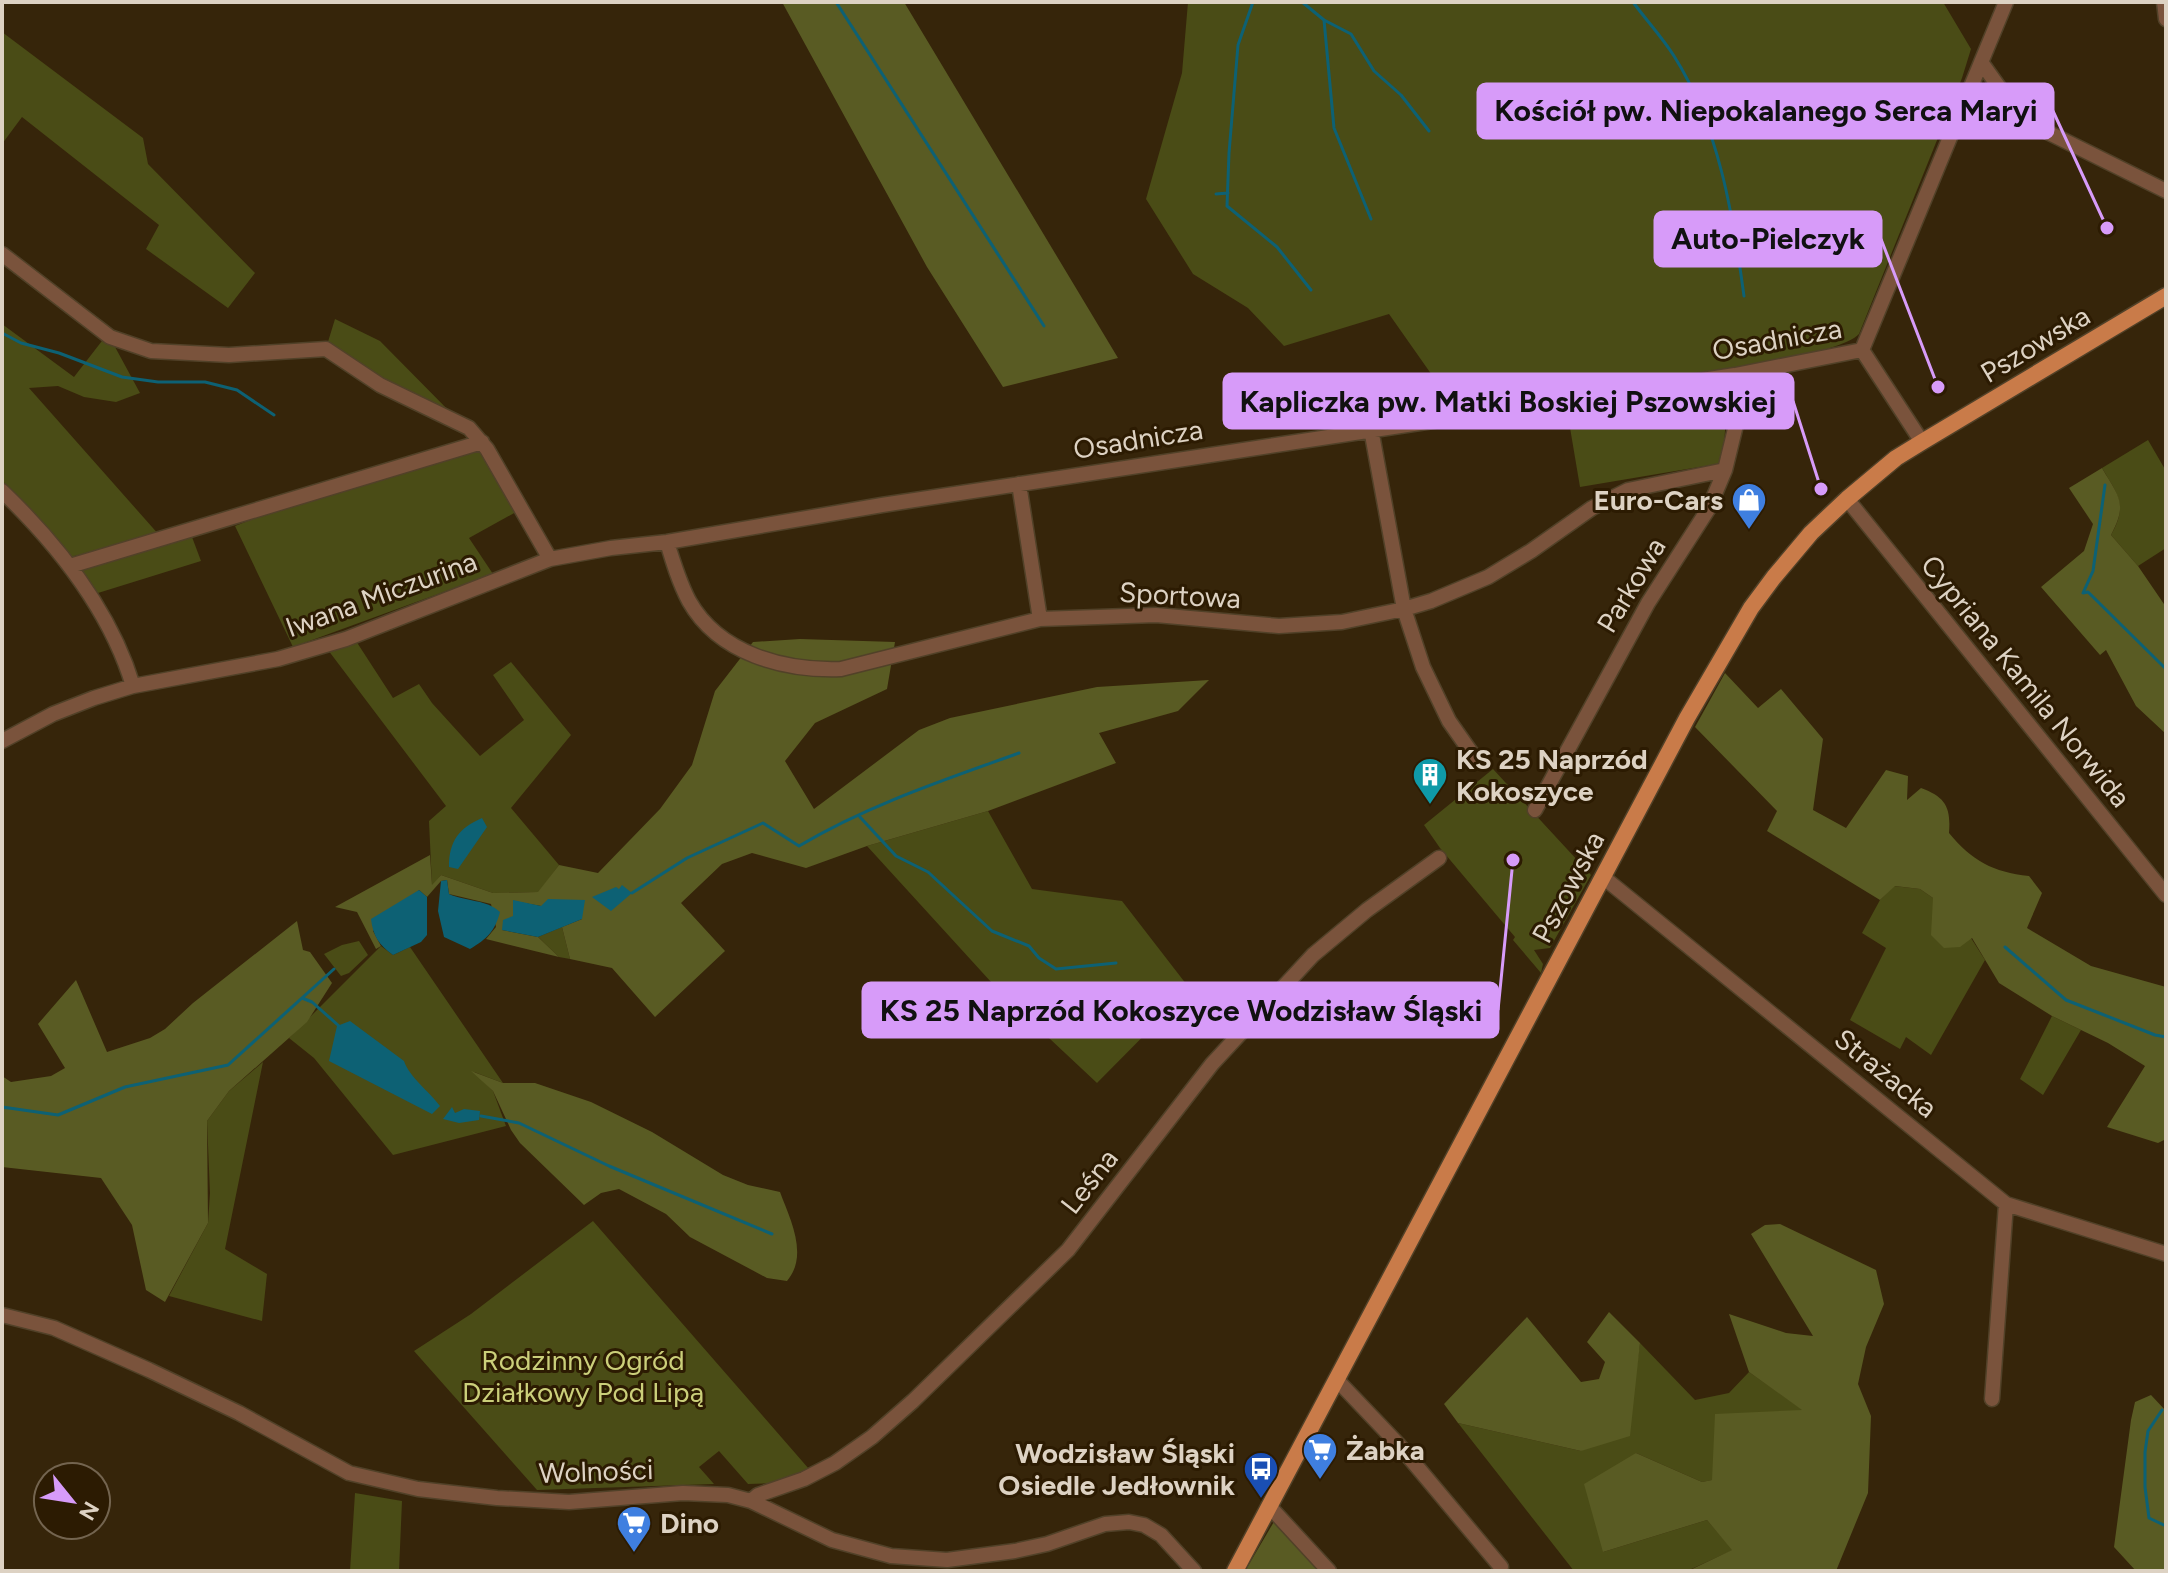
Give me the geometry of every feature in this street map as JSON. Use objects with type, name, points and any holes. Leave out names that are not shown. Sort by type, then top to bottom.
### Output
[{"type":"main road","name":"Pszowska","points":[[1235,1571],[1687,718],[1751,608],[1811,533],[1896,458],[2165,298]]},
{"type":"street","points":[[1862,350],[2006,2]]},
{"type":"street","points":[[2164,2],[2166,19]]},
{"type":"street","points":[[1981,62],[2016,111],[2039,128],[2163,189],[2166,173]]},
{"type":"street","points":[[2,254],[110,337],[151,351],[165,352],[229,355],[326,349],[380,385],[469,428],[482,442],[550,559]]},
{"type":"street","name":"Osadnicza","points":[[550,559],[1371,429],[1735,375],[1862,350],[1922,442]]},
{"type":"street","name":"Parkowa","points":[[1535,810],[1648,603],[1709,508],[1725,470],[1735,429],[1735,375]]},
{"type":"street","points":[[1371,429],[1404,609],[1423,667],[1449,721],[1475,758]]},
{"type":"street","points":[[70,566],[482,442]]},
{"type":"street","name":"Sportowa","points":[[667,542],[677,577],[690,603],[723,639],[745,652],[770,661],[812,670],[841,669],[1040,619],[1156,615],[1279,626],[1342,622],[1404,609],[1488,577],[1592,508],[1628,490],[1725,470]]},
{"type":"street","points":[[1019,484],[1040,619]]},
{"type":"street","points":[[2,491],[70,566],[115,641],[133,686]]},
{"type":"street","name":"Cypriana Kamila Norwida","points":[[1847,499],[2166,895]]},
{"type":"street","name":"Iwana Miczurina","points":[[2,741],[53,714],[133,686],[278,659],[346,639],[550,559]]},
{"type":"street","name":"Leśna","points":[[751,1501],[758,1495],[804,1479],[835,1463],[872,1437],[913,1401],[1068,1250],[1212,1064],[1313,955],[1367,910],[1439,858]]},
{"type":"street","name":"Strażacka","points":[[1603,877],[2006,1204],[2166,1254]]},
{"type":"street","points":[[1992,1399],[2006,1204]]},
{"type":"street","name":"Wolności","points":[[2,1315],[54,1328],[149,1370],[239,1413],[349,1473],[418,1489],[569,1502],[708,1492],[751,1501],[832,1540],[891,1556],[947,1560],[1015,1551],[1047,1544],[1105,1524],[1129,1522],[1144,1525],[1161,1535],[1194,1571]]},
{"type":"street","points":[[1337,1380],[1398,1444],[1501,1567]]},
{"type":"street","points":[[1270,1507],[1329,1571]]},
{"type":"green space","points":[[1188,2],[1943,2],[1971,49],[1859,334],[1825,350],[1797,357],[1660,380],[1656,375],[1564,389],[1562,396],[1460,415],[1389,314],[1284,346],[1248,308],[1193,274],[1146,199],[1182,73]]},
{"type":"green space","points":[[2,32],[143,138],[148,164],[255,273],[228,308],[146,249],[159,225],[22,117],[2,144]]},
{"type":"green space","points":[[335,319],[380,341],[459,421],[389,386],[327,345]]},
{"type":"green space","points":[[2,324],[74,377],[105,337],[114,345],[140,393],[116,402],[84,397],[58,386],[29,388],[160,536],[70,557],[64,555],[2,480]]},
{"type":"green space","points":[[1728,382],[1723,463],[1580,487],[1566,404]]},
{"type":"green space","points":[[2148,440],[2166,471],[2166,548],[2138,566],[2111,535],[2119,516],[2119,500],[2102,468]]},
{"type":"green space","points":[[481,449],[516,512],[469,538],[493,574],[293,647],[235,526],[281,508]]},
{"type":"green space","points":[[192,537],[201,561],[98,593],[78,572],[81,564]]},
{"type":"green space","points":[[356,641],[393,698],[419,684],[480,756],[524,720],[493,675],[511,662],[571,735],[511,808],[559,865],[539,892],[493,893],[441,875],[432,886],[429,821],[446,806],[328,650]]},
{"type":"green space","points":[[1493,769],[1591,875],[1550,948],[1534,950],[1543,964],[1541,973],[1424,825]]},
{"type":"green space","points":[[988,811],[1032,889],[1122,901],[1190,989],[1097,1083],[1002,994],[867,846]]},
{"type":"green space","points":[[1894,886],[1920,889],[1933,898],[1934,920],[1971,938],[1985,960],[1931,1055],[1906,1037],[1900,1049],[1850,1020],[1886,948],[1862,933],[1880,900]]},
{"type":"green space","points":[[562,927],[570,959],[559,957],[538,937]]},
{"type":"green space","points":[[359,941],[368,955],[349,973],[341,976],[324,954]]},
{"type":"green space","points":[[381,946],[393,955],[410,947],[503,1083],[474,1072],[493,1091],[506,1126],[393,1155],[314,1058],[289,1038]]},
{"type":"green space","points":[[2052,1016],[2081,1030],[2043,1095],[2020,1079]]},
{"type":"green space","points":[[263,1062],[225,1249],[267,1274],[262,1321],[169,1296],[208,1223],[207,1121],[229,1091]]},
{"type":"green space","name":"Rodzinny Ogród Działkowy Pod Lipą","points":[[593,1221],[809,1469],[776,1483],[748,1484],[719,1451],[699,1467],[714,1484],[537,1490],[414,1351],[471,1314]]},
{"type":"green space","points":[[1640,1343],[1695,1400],[1729,1393],[1749,1372],[1803,1410],[1713,1480],[1702,1482],[1636,1453],[1603,1552],[1707,1520],[1733,1550],[1687,1571],[1574,1571],[1458,1423],[1581,1451],[1630,1415]]},
{"type":"green space","points":[[355,1493],[402,1501],[399,1571],[350,1571]]},
{"type":"shaded area","points":[[782,2],[904,2],[1118,358],[1003,387],[927,267]]},
{"type":"shaded area","points":[[2102,468],[2113,486],[2120,507],[2111,535],[2138,566],[2166,607],[2166,734],[2136,706],[2106,650],[2100,655],[2041,587],[2084,551],[2093,524],[2069,488]]},
{"type":"shaded area","points":[[800,639],[895,642],[887,689],[815,723],[785,761],[814,809],[919,730],[950,718],[1097,687],[1209,680],[1178,711],[1099,733],[1116,763],[988,811],[867,846],[806,868],[752,853],[722,864],[681,903],[725,951],[655,1017],[612,968],[570,959],[562,927],[582,919],[513,901],[513,917],[502,930],[538,937],[559,957],[486,939],[496,927],[491,904],[449,894],[447,880],[441,881],[427,897],[419,890],[373,931],[381,946],[376,949],[357,912],[335,907],[430,855],[432,885],[441,875],[493,893],[538,892],[559,865],[598,873],[660,809],[692,765],[715,691],[753,642]]},
{"type":"shaded area","points":[[1725,673],[1758,708],[1781,689],[1823,739],[1813,810],[1846,828],[1886,770],[1908,776],[1907,800],[1921,788],[1936,795],[1948,810],[1949,833],[1966,851],[1994,868],[2029,876],[2042,893],[2027,928],[2091,966],[2166,987],[2166,1139],[2158,1143],[2107,1127],[2145,1066],[2108,1043],[2052,1016],[1999,983],[1972,938],[1960,947],[1944,948],[1931,935],[1933,898],[1920,889],[1895,886],[1880,900],[1767,831],[1777,811],[1695,727]]},
{"type":"shaded area","points":[[297,921],[303,950],[310,952],[332,983],[307,1022],[229,1091],[207,1121],[208,1223],[165,1302],[146,1290],[132,1225],[101,1178],[2,1167],[2,1076],[11,1082],[51,1076],[65,1068],[38,1024],[76,980],[107,1052],[150,1038],[165,1029]]},
{"type":"shaded area","points":[[471,1071],[503,1083],[535,1083],[591,1102],[652,1132],[723,1175],[748,1185],[780,1192],[796,1237],[797,1249],[797,1260],[787,1281],[767,1278],[690,1237],[666,1214],[619,1189],[601,1193],[584,1205],[520,1143],[493,1091]]},
{"type":"shaded area","points":[[1780,1224],[1876,1270],[1884,1304],[1866,1347],[1858,1384],[1871,1416],[1868,1493],[1836,1571],[1688,1571],[1732,1550],[1707,1520],[1603,1552],[1584,1484],[1636,1453],[1702,1482],[1712,1480],[1715,1414],[1802,1410],[1749,1372],[1729,1314],[1786,1333],[1813,1336],[1751,1234],[1765,1225]]},
{"type":"shaded area","points":[[1609,1312],[1640,1343],[1630,1436],[1581,1451],[1458,1423],[1444,1404],[1527,1317],[1581,1382],[1599,1379],[1605,1362],[1587,1342]]},
{"type":"shaded area","points":[[2151,1395],[2166,1411],[2166,1571],[2136,1571],[2114,1547],[2135,1402]]},
{"type":"shaded area","points":[[1275,1520],[1322,1571],[1245,1571]]},
{"type":"water","points":[[482,818],[487,827],[458,869],[449,867],[457,836]]},
{"type":"water","points":[[447,880],[449,894],[489,905],[500,912],[490,934],[470,949],[444,937],[438,911],[441,881]]},
{"type":"water","points":[[622,885],[632,893],[611,911],[592,897],[616,887],[619,889]]},
{"type":"water","points":[[419,890],[427,897],[427,935],[421,942],[393,955],[378,940],[371,919]]},
{"type":"water","points":[[548,899],[585,900],[582,919],[538,937],[502,930],[503,920],[513,916],[513,900],[541,906]]},
{"type":"water","points":[[350,1021],[404,1061],[415,1079],[440,1106],[432,1114],[329,1061],[337,1026]]},
{"type":"water","points":[[452,1107],[455,1113],[464,1109],[480,1111],[479,1120],[459,1123],[443,1119]]},
{"type":"waterway","points":[[836,2],[1044,326]]},
{"type":"waterway","points":[[1253,2],[1238,45],[1227,206],[1277,247],[1311,290]]},
{"type":"waterway","points":[[1302,2],[1324,20],[1334,128],[1371,219]]},
{"type":"waterway","points":[[1633,2],[1674,56],[1702,112],[1722,172],[1744,296]]},
{"type":"waterway","points":[[1324,20],[1351,34],[1374,71],[1401,95],[1429,131]]},
{"type":"waterway","points":[[1216,194],[1228,193]]},
{"type":"waterway","points":[[2,333],[21,343],[59,353],[122,377],[158,382],[205,382],[237,390],[274,415]]},
{"type":"waterway","points":[[2105,485],[2093,571],[2083,593],[2088,592],[2166,669]]},
{"type":"waterway","points":[[632,893],[687,858],[763,823],[799,846],[879,806],[1019,753]]},
{"type":"waterway","points":[[860,817],[896,856],[928,872],[992,931],[1029,946],[1039,958],[1056,969],[1116,963]]},
{"type":"waterway","points":[[2005,947],[2066,1000],[2166,1037]]},
{"type":"waterway","points":[[2,1107],[58,1115],[125,1087],[228,1065],[334,969]]},
{"type":"waterway","points":[[302,998],[312,1002],[339,1026]]},
{"type":"waterway","points":[[481,1116],[519,1123],[609,1166],[772,1234]]},
{"type":"waterway","points":[[2162,1410],[2148,1431],[2145,1487],[2149,1518],[2166,1526]]},
{"type":"place","name":"Kościół pw. Niepokalanego Serca Maryi","points":[[2107,228]]},
{"type":"place","name":"Auto-Pielczyk","points":[[1938,387]]},
{"type":"place","name":"Kapliczka pw. Matki Boskiej Pszowskiej","points":[[1821,489]]},
{"type":"place","name":"Euro-Cars","points":[[1749,531]]},
{"type":"place","name":"KS 25 Naprzód Kokoszyce","points":[[1430,806]]},
{"type":"place","name":"KS 25 Naprzód Kokoszyce Wodzisław Śląski","points":[[1513,860]]},
{"type":"place","name":"Żabka","points":[[1320,1481]]},
{"type":"place","name":"Wodzisław Śląski Osiedle Jedłownik","points":[[1261,1500]]},
{"type":"place","name":"Dino","points":[[634,1554]]}]
